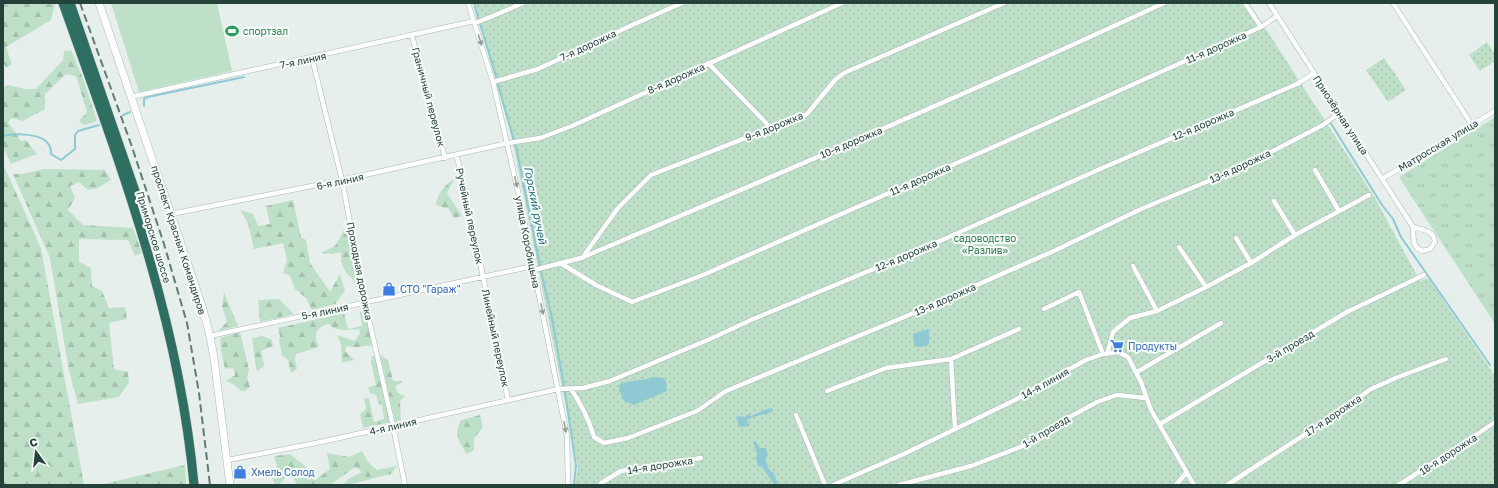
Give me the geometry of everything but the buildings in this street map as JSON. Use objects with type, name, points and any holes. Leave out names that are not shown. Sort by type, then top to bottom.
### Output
[{"type":"highway","name":"Приморское шоссе","points":[[63,3],[140,226],[155,278],[165,315],[180,384],[187,425],[194,485]]},
{"type":"highway","name":"Приморское шоссе","points":[[70,3],[126,166],[161,276],[171,314],[187,389],[194,431],[200,485]]},
{"type":"street","name":"проспект Красных Командиров","points":[[98,3],[202,306],[214,358],[230,485]]},
{"type":"street","name":"улица Коробицына","points":[[468,3],[493,82],[508,144],[534,268],[567,436],[568,485]]},
{"type":"street","name":"7-я линия","points":[[131,97],[474,22],[493,16],[523,3]]},
{"type":"street","name":"7-я дорожка","points":[[493,82],[538,69],[682,3]]},
{"type":"street","name":"8-я дорожка","points":[[508,144],[540,138],[572,126],[842,3]]},
{"type":"street","name":"9-я дорожка","points":[[581,258],[618,208],[651,175],[771,128],[798,119],[807,114],[835,80],[844,74],[1004,3]]},
{"type":"street","name":"10-я дорожка","points":[[534,268],[562,264],[581,258],[1087,39],[1164,3]]},
{"type":"street","points":[[1245,3],[1261,27]]},
{"type":"street","name":"Приозёрная улица","points":[[1268,3],[1413,227]]},
{"type":"street","points":[[1393,3],[1472,125]]},
{"type":"street","name":"11-я дорожка","points":[[562,264],[596,285],[632,302],[703,275],[1009,140],[1261,27],[1277,16]]},
{"type":"street","name":"Граничный переулок","points":[[412,36],[445,158]]},
{"type":"street","name":"Проходная дорожка","points":[[312,58],[342,180],[365,302],[405,485]]},
{"type":"street","points":[[708,63],[771,128]]},
{"type":"street","name":"12-я дорожка","points":[[558,388],[584,388],[610,381],[751,320],[922,249],[1100,169],[1297,84],[1314,73]]},
{"type":"street","name":"Матросская улица","points":[[1382,179],[1495,111]]},
{"type":"street","name":"13-я дорожка","points":[[571,389],[589,420],[594,437],[604,443],[628,438],[697,412],[726,391],[909,315],[1056,250],[1141,209],[1240,168],[1325,123],[1339,113]]},
{"type":"street","name":"6-я линия","points":[[171,214],[342,180],[508,144]]},
{"type":"street","name":"Ручейный переулок","points":[[456,155],[462,174],[483,277]]},
{"type":"street","points":[[1316,170],[1339,211]]},
{"type":"street","points":[[1105,354],[1113,332],[1130,318],[1157,311],[1206,287],[1251,263],[1295,235],[1368,195]]},
{"type":"street","points":[[1274,201],[1295,235]]},
{"type":"street","points":[[1413,227],[1433,234],[1435,242],[1430,249],[1423,251],[1415,247],[1413,227]]},
{"type":"street","points":[[1236,238],[1251,263]]},
{"type":"street","points":[[1179,247],[1206,287]]},
{"type":"street","points":[[1133,266],[1157,311]]},
{"type":"street","name":"5-я линия","points":[[210,336],[483,277],[534,268]]},
{"type":"street","name":"3-й проезд","points":[[1160,424],[1347,312],[1424,275]]},
{"type":"street","name":"Линейный переулок","points":[[483,277],[508,400]]},
{"type":"street","points":[[1044,309],[1079,292],[1105,354]]},
{"type":"street","points":[[1137,372],[1221,323]]},
{"type":"street","points":[[827,391],[886,368],[950,359],[1019,329]]},
{"type":"street","name":"14-я линия","points":[[833,485],[906,453],[1018,399],[1086,360],[1105,354],[1118,352],[1128,357],[1137,372],[1151,410],[1194,485]]},
{"type":"street","points":[[950,359],[955,429]]},
{"type":"street","name":"17-я дорожка","points":[[1227,485],[1371,390],[1398,377],[1446,360]]},
{"type":"street","name":"4-я линия","points":[[228,460],[321,442],[558,388]]},
{"type":"street","name":"1-й проезд","points":[[899,485],[971,466],[1028,444],[1066,419],[1104,399],[1117,395],[1146,398]]},
{"type":"street","points":[[796,415],[825,485]]},
{"type":"street","name":"18-я дорожка","points":[[1400,485],[1495,422]]},
{"type":"street","name":"14-я дорожка","points":[[600,485],[600,483],[621,471],[701,458]]},
{"type":"street","points":[[1176,485],[1186,473]]},
{"type":"green space","points":[[3,3],[55,3],[51,20],[6,47],[12,65],[6,67],[3,63]]},
{"type":"green space","points":[[111,3],[217,3],[232,71],[139,92]]},
{"type":"green space","name":"садоводство «Разлив»","points":[[474,3],[1249,3],[1375,198],[1420,281],[1428,278],[1495,376],[1495,485],[575,485],[578,467],[512,138]]},
{"type":"green space","points":[[1487,42],[1495,54],[1495,61],[1480,71],[1469,55]]},
{"type":"green space","points":[[71,50],[84,81],[97,121],[84,125],[79,121],[87,112],[76,76],[66,74],[45,94],[45,109],[23,121],[12,118],[8,122],[21,141],[26,140],[37,154],[11,164],[3,147],[3,88],[9,85],[25,89],[36,89],[63,60],[64,51]]},
{"type":"green space","points":[[1384,58],[1406,90],[1388,102],[1366,70]]},
{"type":"green space","points":[[1495,117],[1495,324],[1399,177]]},
{"type":"green space","points":[[3,164],[41,248],[84,485],[3,485]]},
{"type":"green space","points":[[44,169],[105,170],[111,180],[97,188],[88,190],[79,182],[70,186],[75,198],[68,210],[83,225],[133,228],[142,253],[135,256],[128,240],[79,239],[79,262],[91,268],[92,286],[102,291],[109,308],[125,307],[127,319],[109,323],[114,369],[128,372],[129,382],[119,397],[78,404],[69,371],[50,258],[13,174],[22,174]]},
{"type":"green space","points":[[455,178],[447,193],[462,216],[454,218],[449,209],[436,205],[442,190]]},
{"type":"green space","points":[[293,200],[301,237],[306,240],[310,263],[330,292],[340,274],[345,291],[335,304],[312,310],[306,298],[295,289],[290,276],[283,273],[287,260],[283,243],[254,249],[248,223],[240,210],[253,214],[258,226],[270,224],[266,206]]},
{"type":"green space","points":[[344,230],[353,249],[362,299],[359,300],[359,291],[353,280],[345,271],[341,262],[341,252],[333,254],[321,253],[335,246]]},
{"type":"green space","points":[[224,292],[238,326],[218,331],[227,322],[222,306]]},
{"type":"green space","points":[[279,299],[294,314],[260,322],[258,300]]},
{"type":"green space","points":[[360,312],[366,312],[373,346],[347,346],[345,351],[354,360],[342,363],[341,344],[337,335],[355,341],[360,333],[359,329],[347,330],[339,329],[331,327],[328,324],[316,332],[316,339],[319,347],[296,354],[295,359],[297,369],[291,373],[288,360],[282,355],[278,328],[344,313],[348,329],[362,326]]},
{"type":"green space","points":[[240,332],[249,370],[247,377],[250,387],[245,391],[241,391],[235,385],[226,381],[235,375],[233,368],[225,369],[221,350],[220,338]]},
{"type":"green space","points":[[263,336],[272,340],[273,346],[261,351],[264,364],[263,367],[257,371],[252,338]]},
{"type":"green space","points":[[380,355],[388,360],[393,381],[403,381],[395,387],[398,393],[405,396],[400,401],[401,421],[395,422]]},
{"type":"green space","points":[[372,356],[375,356],[391,422],[363,428],[360,414],[366,409],[364,398],[369,398],[374,422],[384,419],[382,405],[379,404],[376,395],[370,393],[368,387],[376,385],[371,362]]},
{"type":"green space","points":[[480,415],[483,427],[474,438],[474,450],[467,454],[458,438],[457,430],[461,420]]},
{"type":"green space","points":[[362,451],[369,463],[377,470],[397,466],[391,474],[347,485],[343,485],[348,479],[362,472],[355,467],[330,485],[298,485],[293,478],[286,477],[279,485],[275,485],[272,478],[277,467],[274,456],[290,454],[305,466],[315,480],[330,469],[327,453],[349,457]]},
{"type":"green space","points":[[185,465],[186,485],[99,485]]},
{"type":"water","points":[[928,329],[929,344],[926,346],[917,347],[914,344],[913,334]]},
{"type":"water","points":[[653,377],[664,378],[667,391],[634,405],[624,401],[619,390],[620,384]]},
{"type":"water","points":[[770,408],[773,409],[772,412],[747,420],[750,426],[740,427],[736,418],[738,416],[745,417],[747,414],[751,416]]},
{"type":"water","points":[[753,441],[756,442],[760,448],[766,448],[768,455],[765,460],[770,471],[774,473],[778,485],[774,484],[762,467],[758,466],[756,459],[757,454]]},
{"type":"waterway","name":"Горский ручей","points":[[474,3],[478,18]]},
{"type":"waterway","name":"Горский ручей","points":[[480,24],[497,79]]},
{"type":"waterway","points":[[144,106],[144,99],[148,97],[244,77]]},
{"type":"waterway","name":"Горский ручей","points":[[498,84],[514,141]]},
{"type":"waterway","points":[[123,115],[130,112]]},
{"type":"waterway","points":[[1330,122],[1382,205],[1393,219],[1401,237],[1490,365]]},
{"type":"waterway","points":[[3,136],[21,134],[41,138],[50,146],[51,154],[61,160],[75,149],[75,135],[78,131],[99,125]]},
{"type":"waterway","name":"Горский ручей","points":[[516,146],[540,266]]},
{"type":"waterway","name":"Горский ручей","points":[[541,271],[551,313],[564,386]]},
{"type":"waterway","name":"Горский ручей","points":[[565,392],[576,466],[574,485]]},
{"type":"railway","points":[[80,3],[131,144],[164,244],[187,323],[199,393],[210,485]]},
{"type":"place","name":"спортзал","points":[[232,31]]},
{"type":"place","name":"СТО \"Гараж\"","points":[[389,289]]},
{"type":"place","name":"Продукты","points":[[1117,346]]},
{"type":"place","name":"Хмель Солод","points":[[240,472]]}]
